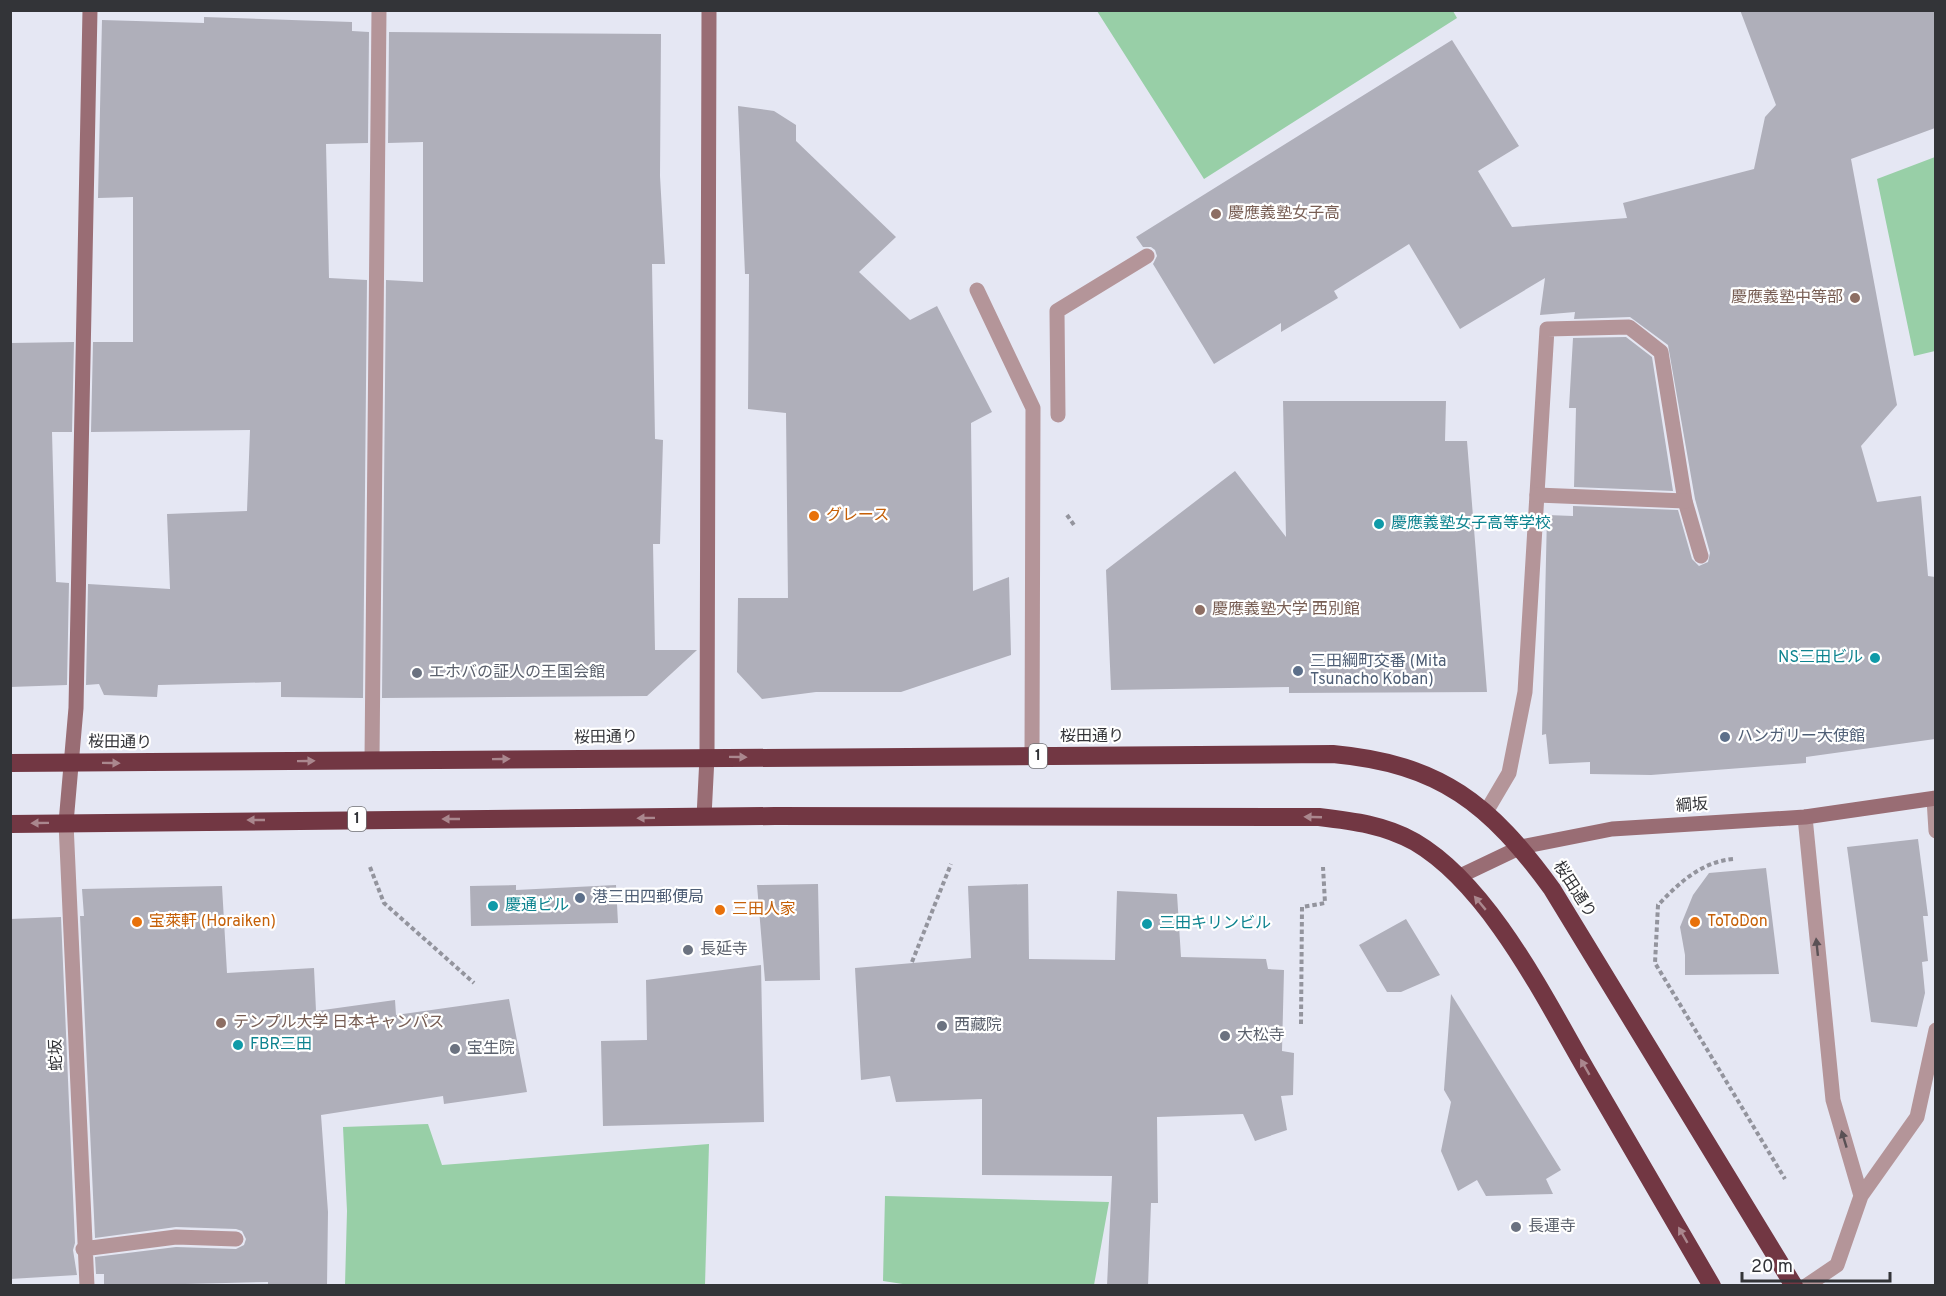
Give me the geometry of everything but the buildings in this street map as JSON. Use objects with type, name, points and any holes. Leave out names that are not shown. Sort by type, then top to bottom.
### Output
[{"type":"highway","name":"桜田通り","points":[[10,763],[1333,754],[1370,758],[1411,768],[1448,786],[1486,812],[1521,847],[1552,889],[1794,1286]]},
{"type":"highway","name":"1","points":[[10,824],[704,817],[1319,817],[1369,824],[1416,843],[1458,877],[1496,922],[1530,973],[1712,1286]]},
{"type":"street","points":[[66,823],[73,762],[90,10]]},
{"type":"street","points":[[372,760],[379,10]]},
{"type":"street","points":[[704,817],[707,757],[709,10]]},
{"type":"street","points":[[1058,415],[1057,311],[1148,256]]},
{"type":"street","points":[[977,290],[1033,408],[1032,756]]},
{"type":"street","points":[[1486,812],[1509,773],[1525,692],[1547,329],[1629,327],[1661,352],[1685,501],[1701,556]]},
{"type":"street","points":[[1537,495],[1685,501]]},
{"type":"street","points":[[1935,798],[1935,831]]},
{"type":"street","name":"綱坂","points":[[1458,877],[1521,847],[1612,829],[1805,817],[1935,798]]},
{"type":"street","points":[[1805,817],[1833,1101],[1861,1196]]},
{"type":"street","name":"蛇坂","points":[[66,823],[83,1249],[87,1286]]},
{"type":"street","points":[[1806,1286],[1837,1265],[1861,1196],[1917,1117],[1935,1030]]},
{"type":"street","points":[[83,1249],[176,1237],[236,1239]]},
{"type":"path","points":[[1743,857],[1720,860],[1685,877],[1658,905],[1655,963],[1785,1179]]},
{"type":"path","points":[[912,962],[951,864]]},
{"type":"path","points":[[370,867],[384,903],[474,983]]},
{"type":"path","points":[[1301,1024],[1302,907],[1325,903],[1323,867]]},
{"type":"green space","points":[[1097,11],[1453,11],[1457,18],[1204,179]]},
{"type":"green space","points":[[1935,157],[1935,351],[1914,356],[1877,179]]},
{"type":"green space","points":[[428,1124],[442,1165],[709,1144],[705,1285],[345,1285],[347,1211],[343,1127]]},
{"type":"green space","points":[[885,1196],[1109,1202],[1094,1285],[916,1286],[883,1281]]},
{"type":"place","name":"慶應義塾女子高","points":[[1216,214]]},
{"type":"place","name":"慶應義塾中等部","points":[[1855,298]]},
{"type":"place","name":"グレース","points":[[814,516]]},
{"type":"place","name":"慶應義塾女子高等学校","points":[[1379,524]]},
{"type":"place","name":"慶應義塾大学 西別館","points":[[1200,610]]},
{"type":"place","name":"NS三田ビル","points":[[1875,658]]},
{"type":"place","name":"三田綱町交番 (Mita Tsunacho Koban)","points":[[1298,671]]},
{"type":"place","name":"エホバの証人の王国会館","points":[[417,673]]},
{"type":"place","name":"ハンガリー大使館","points":[[1725,737]]},
{"type":"place","name":"港三田四郵便局","points":[[580,898]]},
{"type":"place","name":"慶通ビル","points":[[493,906]]},
{"type":"place","name":"三田人家","points":[[720,910]]},
{"type":"place","name":"宝萊軒 (Horaiken)","points":[[137,922]]},
{"type":"place","name":"ToToDon","points":[[1695,922]]},
{"type":"place","name":"三田キリンビル","points":[[1147,924]]},
{"type":"place","name":"長延寺","points":[[688,950]]},
{"type":"place","name":"テンプル大学 日本キャンパス","points":[[221,1023]]},
{"type":"place","name":"西藏院","points":[[942,1026]]},
{"type":"place","name":"大松寺","points":[[1225,1036]]},
{"type":"place","name":"FBR三田","points":[[238,1045]]},
{"type":"place","name":"宝生院","points":[[455,1049]]},
{"type":"place","name":"長運寺","points":[[1516,1227]]}]
